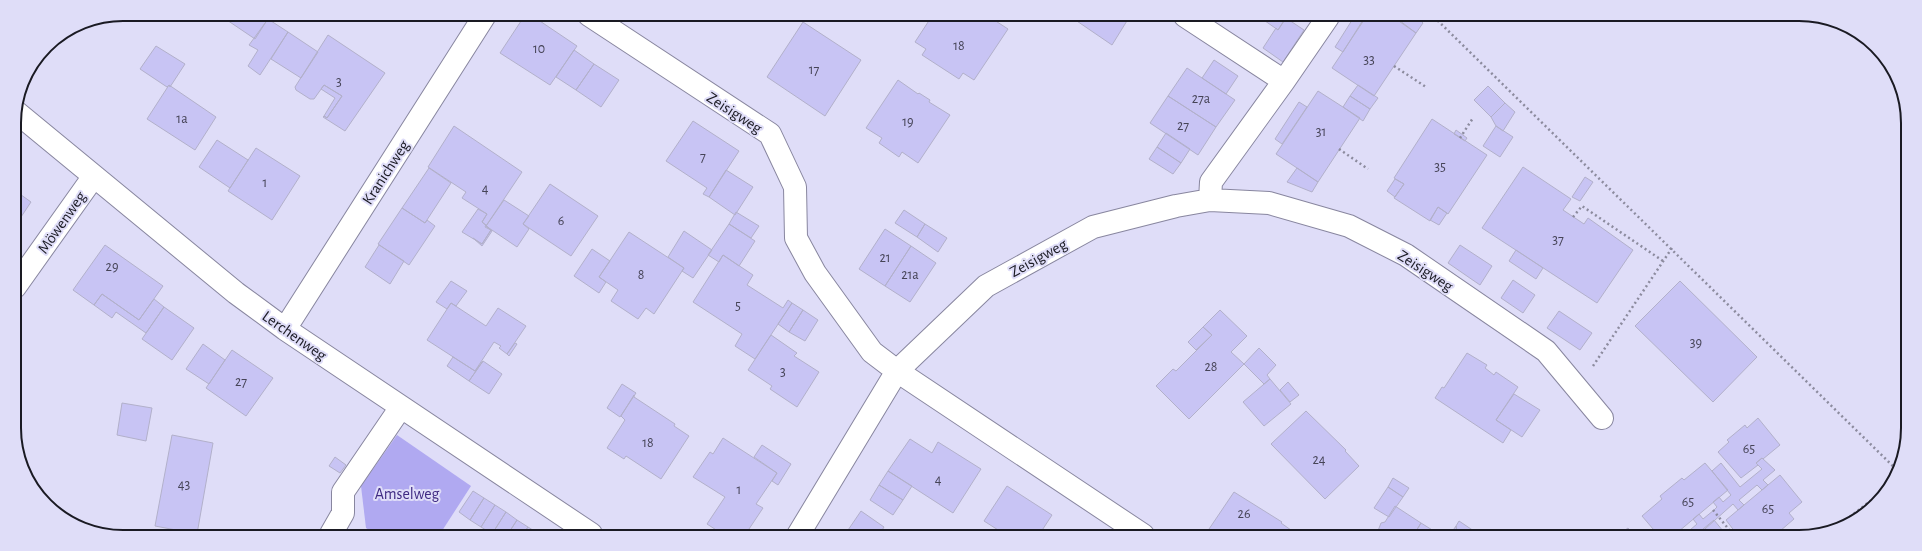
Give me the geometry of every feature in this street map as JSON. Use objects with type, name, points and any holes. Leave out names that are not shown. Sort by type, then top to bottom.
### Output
[{"type":"street","name":"Kranichweg","points":[[285,329],[481,21]]},
{"type":"street","name":"Zeisigweg","points":[[598,21],[770,134],[795,187],[796,238],[815,274],[872,352],[897,371],[1136,530]]},
{"type":"street","points":[[1193,21],[1284,81]]},
{"type":"street","points":[[1210,200],[1211,182],[1325,21]]},
{"type":"street","name":"Lerchenweg","points":[[21,116],[236,293],[285,329],[585,530]]},
{"type":"street","name":"Möwenweg","points":[[21,279],[94,176]]},
{"type":"street","name":"Zeisigweg","points":[[801,530],[897,371],[986,286],[1093,227],[1176,206],[1210,200],[1269,203],[1349,226],[1406,255],[1546,351],[1602,418]]},
{"type":"street","points":[[332,530],[343,513],[343,492],[401,407]]},
{"type":"path","points":[[1438,21],[1672,248],[1893,466]]},
{"type":"path","points":[[1394,66],[1426,87]]},
{"type":"path","points":[[1460,138],[1472,118]]},
{"type":"path","points":[[1339,149],[1368,169]]},
{"type":"path","points":[[1574,218],[1582,206],[1664,262]]},
{"type":"path","points":[[1577,389],[1672,248]]},
{"type":"path","points":[[1713,510],[1729,530]]},
{"type":"green space","name":"Amselweg","points":[[397,435],[471,486],[443,530],[369,530],[366,528],[361,486]]},
{"type":"building","points":[[228,21],[267,21],[255,39]]},
{"type":"building","points":[[267,21],[271,21],[288,32],[260,75],[248,66],[258,50],[249,45]]},
{"type":"building","points":[[521,21],[540,21],[577,46],[550,85],[500,53]]},
{"type":"building","points":[[929,21],[996,21],[1008,29],[974,80],[963,73],[959,79],[922,55],[926,49],[915,42]]},
{"type":"building","points":[[1077,21],[1127,21],[1112,45]]},
{"type":"building","points":[[1265,21],[1284,21],[1278,30]]},
{"type":"building","points":[[1284,21],[1290,21],[1304,30],[1283,62],[1263,48],[1276,28],[1278,30]]},
{"type":"building","points":[[1351,21],[1362,21],[1343,52],[1335,47]]},
{"type":"building","points":[[1363,21],[1399,21],[1416,33],[1374,96],[1332,68]]},
{"type":"building","points":[[1400,21],[1421,21],[1423,23],[1416,33]]},
{"type":"building","points":[[803,22],[861,60],[825,116],[767,77]]},
{"type":"building","points":[[288,32],[318,52],[301,78],[271,59]]},
{"type":"building","points":[[328,35],[385,73],[345,131],[323,117],[324,116],[327,118],[342,96],[324,85],[314,99],[310,99],[296,90],[295,87]]},
{"type":"building","points":[[156,46],[185,64],[170,87],[169,85],[167,87],[140,69]]},
{"type":"building","points":[[574,50],[594,64],[576,90],[556,77]]},
{"type":"building","points":[[1214,60],[1238,76],[1226,94],[1202,78]]},
{"type":"building","points":[[594,64],[619,80],[601,107],[576,90]]},
{"type":"building","points":[[1187,68],[1235,100],[1216,127],[1168,96]]},
{"type":"building","points":[[898,80],[918,94],[919,93],[930,100],[929,102],[950,115],[918,163],[902,152],[899,157],[879,143],[882,138],[866,128]]},
{"type":"building","points":[[169,85],[216,117],[195,150],[147,119]]},
{"type":"building","points":[[324,85],[342,96],[327,118],[324,116],[335,98],[321,89]]},
{"type":"building","points":[[1358,85],[1378,98],[1370,109],[1350,96]]},
{"type":"building","points":[[1488,86],[1505,103],[1491,117],[1474,100]]},
{"type":"building","points":[[1318,91],[1360,118],[1318,182],[1276,154]]},
{"type":"building","points":[[1168,96],[1216,127],[1198,155],[1150,123]]},
{"type":"building","points":[[1350,96],[1370,109],[1363,121],[1343,107]]},
{"type":"building","points":[[1299,102],[1307,107],[1282,144],[1275,139]]},
{"type":"building","points":[[1505,103],[1515,112],[1503,131],[1496,126],[1491,117]]},
{"type":"building","points":[[1432,119],[1487,155],[1448,214],[1438,207],[1430,221],[1394,198],[1404,184],[1394,178]]},
{"type":"building","points":[[693,121],[739,151],[709,197],[703,194],[707,188],[666,161]]},
{"type":"building","points":[[454,126],[522,172],[486,226],[490,230],[485,227],[486,225],[482,222],[487,214],[462,198],[466,192],[428,167]]},
{"type":"building","points":[[1496,126],[1513,137],[1500,157],[1483,146]]},
{"type":"building","points":[[1456,130],[1467,138],[1465,141],[1454,134]]},
{"type":"building","points":[[1166,133],[1190,149],[1181,163],[1157,147]]},
{"type":"building","points":[[217,140],[248,160],[230,188],[199,167]]},
{"type":"building","points":[[1157,147],[1181,163],[1173,174],[1149,159]]},
{"type":"building","points":[[256,148],[300,176],[272,220],[228,191]]},
{"type":"building","points":[[1523,167],[1571,199],[1563,210],[1584,224],[1588,218],[1633,250],[1597,303],[1482,228]]},
{"type":"building","points":[[429,168],[451,183],[425,223],[402,208]]},
{"type":"building","points":[[1297,168],[1318,182],[1312,192],[1287,182]]},
{"type":"building","points":[[726,170],[753,187],[735,215],[709,197]]},
{"type":"building","points":[[1585,177],[1593,182],[1580,201],[1572,197]]},
{"type":"building","points":[[1395,179],[1404,184],[1395,197],[1387,191]]},
{"type":"building","points":[[550,184],[598,216],[571,256],[523,224]]},
{"type":"building","points":[[21,195],[31,202],[21,217]]},
{"type":"building","points":[[504,200],[529,216],[523,224],[529,229],[517,247],[486,226]]},
{"type":"building","points":[[1438,207],[1447,213],[1439,225],[1430,220]]},
{"type":"building","points":[[402,208],[425,223],[427,220],[435,226],[409,265],[378,244]]},
{"type":"building","points":[[478,209],[487,214],[482,222],[491,230],[482,244],[462,232]]},
{"type":"building","points":[[904,210],[925,224],[917,237],[895,223]]},
{"type":"building","points":[[736,212],[759,226],[751,238],[729,224]]},
{"type":"building","points":[[729,224],[755,241],[739,266],[723,255],[719,262],[708,255]]},
{"type":"building","points":[[925,224],[947,238],[938,252],[917,237]]},
{"type":"building","points":[[885,229],[911,246],[885,286],[859,269]]},
{"type":"building","points":[[491,230],[492,231],[482,246],[473,238],[482,244]]},
{"type":"building","points":[[684,231],[712,250],[693,278],[682,271],[684,268],[668,257]]},
{"type":"building","points":[[629,232],[684,268],[654,314],[646,308],[638,319],[611,301],[618,290],[599,277]]},
{"type":"building","points":[[105,245],[163,286],[139,320],[102,294],[94,305],[73,290]]},
{"type":"building","points":[[379,245],[404,261],[390,284],[365,267]]},
{"type":"building","points":[[1460,245],[1492,266],[1480,285],[1448,263]]},
{"type":"building","points":[[911,246],[936,263],[910,302],[885,286]]},
{"type":"building","points":[[592,249],[610,261],[599,277],[606,282],[599,293],[574,276]]},
{"type":"building","points":[[1516,250],[1543,268],[1536,279],[1509,261]]},
{"type":"building","points":[[723,255],[753,275],[747,285],[783,308],[788,300],[792,303],[755,359],[735,346],[742,334],[693,302]]},
{"type":"building","points":[[1513,280],[1535,295],[1523,313],[1501,298]]},
{"type":"building","points":[[451,281],[467,291],[456,306],[451,303],[447,309],[436,302]]},
{"type":"building","points":[[1680,281],[1757,357],[1713,402],[1635,326]]},
{"type":"building","points":[[102,294],[139,320],[154,299],[164,307],[146,333],[116,312],[112,318],[94,305]]},
{"type":"building","points":[[451,303],[486,326],[498,308],[526,326],[507,354],[499,348],[501,346],[494,342],[475,371],[427,340]]},
{"type":"building","points":[[792,303],[803,310],[789,332],[778,324]]},
{"type":"building","points":[[164,307],[194,328],[172,360],[142,339]]},
{"type":"building","points":[[803,310],[818,320],[805,341],[789,332]]},
{"type":"building","points":[[1220,310],[1247,336],[1231,352],[1244,364],[1189,419],[1156,386],[1173,369],[1176,371],[1212,335],[1203,327]]},
{"type":"building","points":[[1559,311],[1592,333],[1580,350],[1547,328]]},
{"type":"building","points":[[1203,327],[1212,335],[1196,350],[1188,342]]},
{"type":"building","points":[[771,335],[797,353],[794,356],[819,372],[797,407],[770,389],[772,386],[748,370]]},
{"type":"building","points":[[515,343],[517,344],[509,356],[507,354]]},
{"type":"building","points":[[203,344],[225,360],[209,384],[186,369]]},
{"type":"building","points":[[1259,348],[1276,365],[1267,375],[1270,379],[1264,384],[1244,364]]},
{"type":"building","points":[[232,350],[273,378],[246,416],[206,388]]},
{"type":"building","points":[[1467,353],[1487,365],[1485,368],[1494,375],[1496,372],[1518,387],[1496,420],[1511,430],[1503,443],[1435,398],[1442,387],[1444,388]]},
{"type":"building","points":[[453,357],[475,371],[483,361],[469,381],[447,366]]},
{"type":"building","points":[[483,361],[502,374],[489,394],[469,381]]},
{"type":"building","points":[[1270,379],[1291,404],[1264,426],[1243,402]]},
{"type":"building","points":[[1288,382],[1299,395],[1290,402],[1280,390]]},
{"type":"building","points":[[622,384],[636,393],[620,417],[607,408]]},
{"type":"building","points":[[1514,394],[1540,410],[1522,437],[1496,420]]},
{"type":"building","points":[[634,395],[634,397],[675,424],[674,426],[689,436],[661,479],[626,456],[624,459],[607,448],[625,420],[621,416]]},
{"type":"building","points":[[122,403],[152,408],[146,441],[117,435]]},
{"type":"building","points":[[1306,411],[1346,450],[1345,451],[1359,466],[1325,499],[1271,444]]},
{"type":"building","points":[[1758,418],[1780,445],[1756,463],[1758,465],[1741,478],[1718,452],[1729,442],[1727,440],[1745,425],[1747,428]]},
{"type":"building","points":[[172,435],[213,443],[198,530],[176,530],[155,526]]},
{"type":"building","points":[[723,438],[777,473],[756,504],[763,508],[748,530],[716,530],[707,524],[725,497],[693,477],[710,452],[713,454]]},
{"type":"building","points":[[910,439],[932,453],[938,442],[981,469],[953,513],[888,471]]},
{"type":"building","points":[[762,445],[791,464],[778,485],[772,481],[777,473],[754,457]]},
{"type":"building","points":[[335,457],[346,465],[340,473],[329,466]]},
{"type":"building","points":[[1762,458],[1775,470],[1763,480],[1768,485],[1762,490],[1757,485],[1739,500],[1744,505],[1738,510],[1733,504],[1704,530],[1690,530],[1697,524],[1693,519],[1699,514],[1703,519],[1717,507],[1713,502],[1719,497],[1723,502],[1731,495],[1712,471],[1721,463],[1740,487],[1762,469],[1756,463]]},
{"type":"building","points":[[1705,463],[1728,490],[1680,530],[1654,530],[1642,516],[1662,499],[1660,496],[1682,478],[1684,480]]},
{"type":"building","points":[[888,471],[912,486],[903,500],[879,485]]},
{"type":"building","points":[[1780,475],[1802,502],[1789,513],[1794,519],[1781,530],[1734,530],[1726,520]]},
{"type":"building","points":[[1393,478],[1409,488],[1403,497],[1388,487]]},
{"type":"building","points":[[879,485],[903,500],[893,515],[870,500]]},
{"type":"building","points":[[1007,486],[1052,515],[1042,530],[998,530],[984,521]]},
{"type":"building","points":[[1388,487],[1403,497],[1389,517],[1374,508]]},
{"type":"building","points":[[473,491],[484,498],[470,520],[459,512]]},
{"type":"building","points":[[1234,492],[1282,522],[1281,523],[1291,530],[1208,530]]},
{"type":"building","points":[[484,498],[495,505],[481,527],[470,520]]},
{"type":"building","points":[[495,505],[506,512],[495,530],[486,530],[481,527]]},
{"type":"building","points":[[1395,506],[1421,523],[1417,530],[1378,530],[1381,523],[1385,522]]},
{"type":"building","points":[[861,511],[884,527],[882,530],[848,530]]},
{"type":"building","points":[[506,512],[517,520],[511,530],[495,530]]},
{"type":"building","points":[[517,520],[528,527],[526,530],[511,530]]},
{"type":"building","points":[[1714,520],[1722,530],[1702,530]]},
{"type":"building","points":[[1459,521],[1472,530],[1457,530],[1456,526]]},
{"type":"building","points":[[1421,523],[1432,530],[1417,530]]},
{"type":"building","points":[[528,527],[533,530],[526,530]]}]
